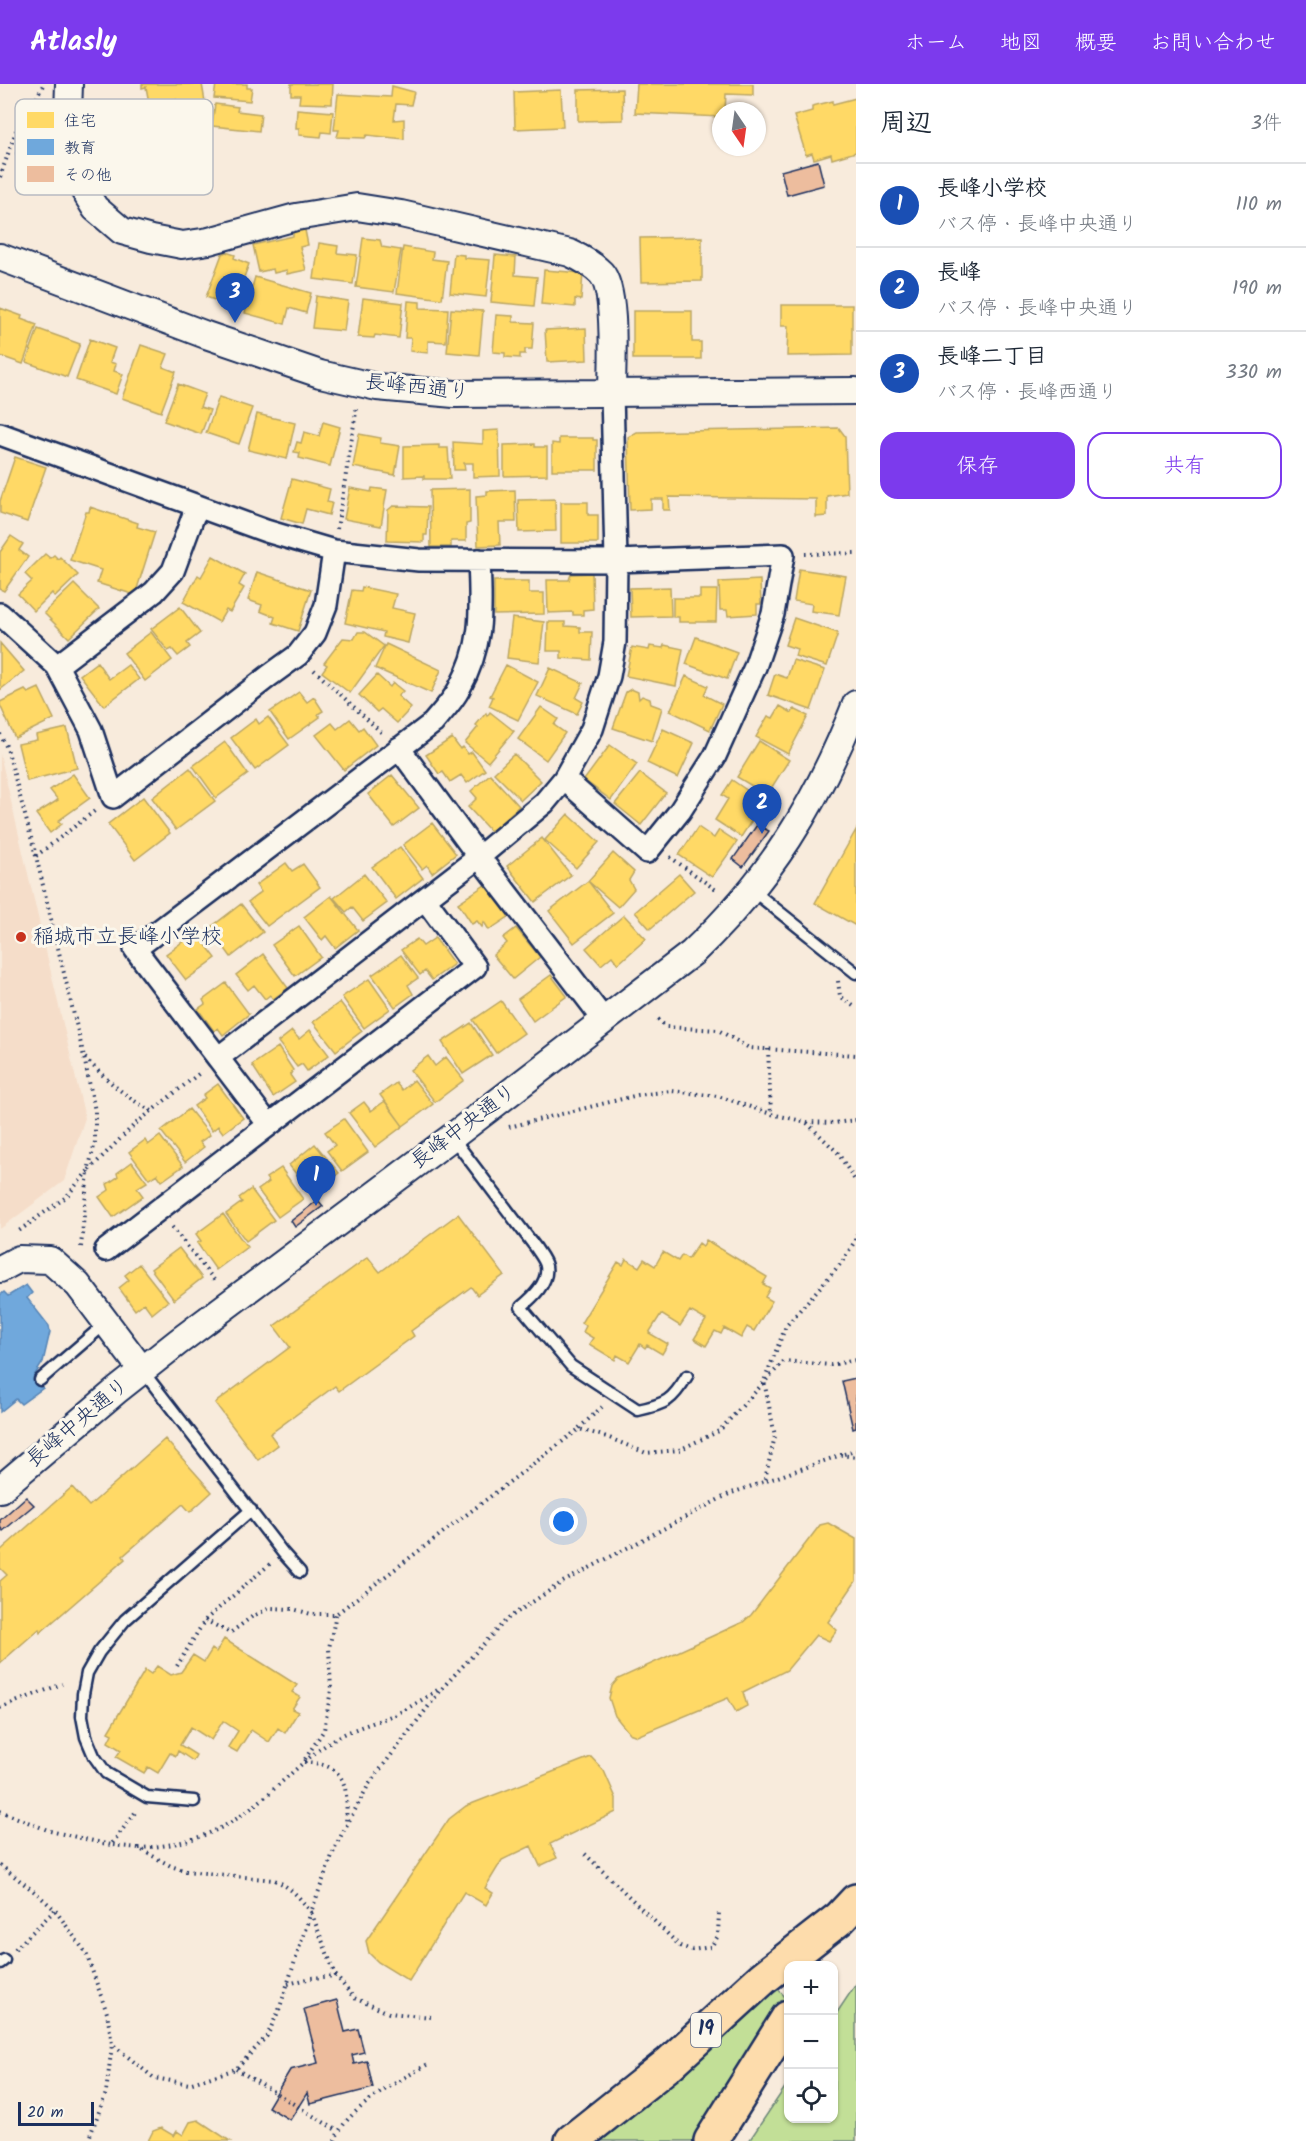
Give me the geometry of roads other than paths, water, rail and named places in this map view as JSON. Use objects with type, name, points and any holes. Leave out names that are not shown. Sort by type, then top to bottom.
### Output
[{"type":"main road","name":"19","points":[[819,1961],[848,1915]]},
{"type":"main road","name":"19","points":[[572,2141],[670,2063],[763,1978],[848,1915]]},
{"type":"main road","points":[[711,2141],[784,2026]]},
{"type":"street","points":[[68,99],[69,84]]},
{"type":"street","points":[[87,195],[95,207],[122,231],[182,245],[209,241],[296,217],[357,207],[402,214],[570,253],[588,262],[602,274],[610,291],[616,561],[615,642],[609,676],[592,729],[564,779],[544,803],[479,857],[218,1058]]},
{"type":"street","name":"長峰西通り","points":[[0,257],[206,335],[320,374],[377,387],[454,394],[856,391]]},
{"type":"street","points":[[0,434],[266,531],[334,551],[419,560],[616,561],[783,555],[773,615],[755,668],[715,756],[680,811],[647,852],[564,779]]},
{"type":"street","points":[[57,666],[154,592],[173,571],[197,506]]},
{"type":"street","points":[[0,615],[57,666],[91,730],[113,797],[298,655],[315,633],[326,605],[334,551]]},
{"type":"street","points":[[269,1125],[135,949],[433,723],[458,691],[474,657],[481,618],[479,560]]},
{"type":"street","name":"長峰中央通り","points":[[0,1489],[142,1370],[692,953],[752,890],[784,848],[810,804],[838,748],[856,704]]},
{"type":"street","points":[[399,748],[604,1020]]},
{"type":"street","points":[[106,1250],[475,967],[425,899]]},
{"type":"street","points":[[0,1269],[19,1259],[50,1260],[78,1285],[142,1370]]},
{"type":"lane","points":[[752,890],[856,973]]},
{"type":"lane","points":[[452,1137],[536,1248],[546,1266],[544,1281],[521,1307],[571,1366],[638,1410],[661,1405],[677,1392],[687,1376]]},
{"type":"lane","points":[[40,1380],[106,1323]]},
{"type":"lane","points":[[142,1370],[300,1572]]},
{"type":"lane","points":[[194,1802],[147,1797],[106,1773],[94,1756],[86,1737],[82,1716],[87,1673],[99,1652],[126,1620],[251,1510]]},
{"type":"place","name":"長峰二丁目","points":[[235,323]]},
{"type":"place","name":"長峰","points":[[762,834]]},
{"type":"place","name":"稲城市立長峰小学校","points":[[21,937]]},
{"type":"place","name":"長峰小学校","points":[[316,1206]]}]
